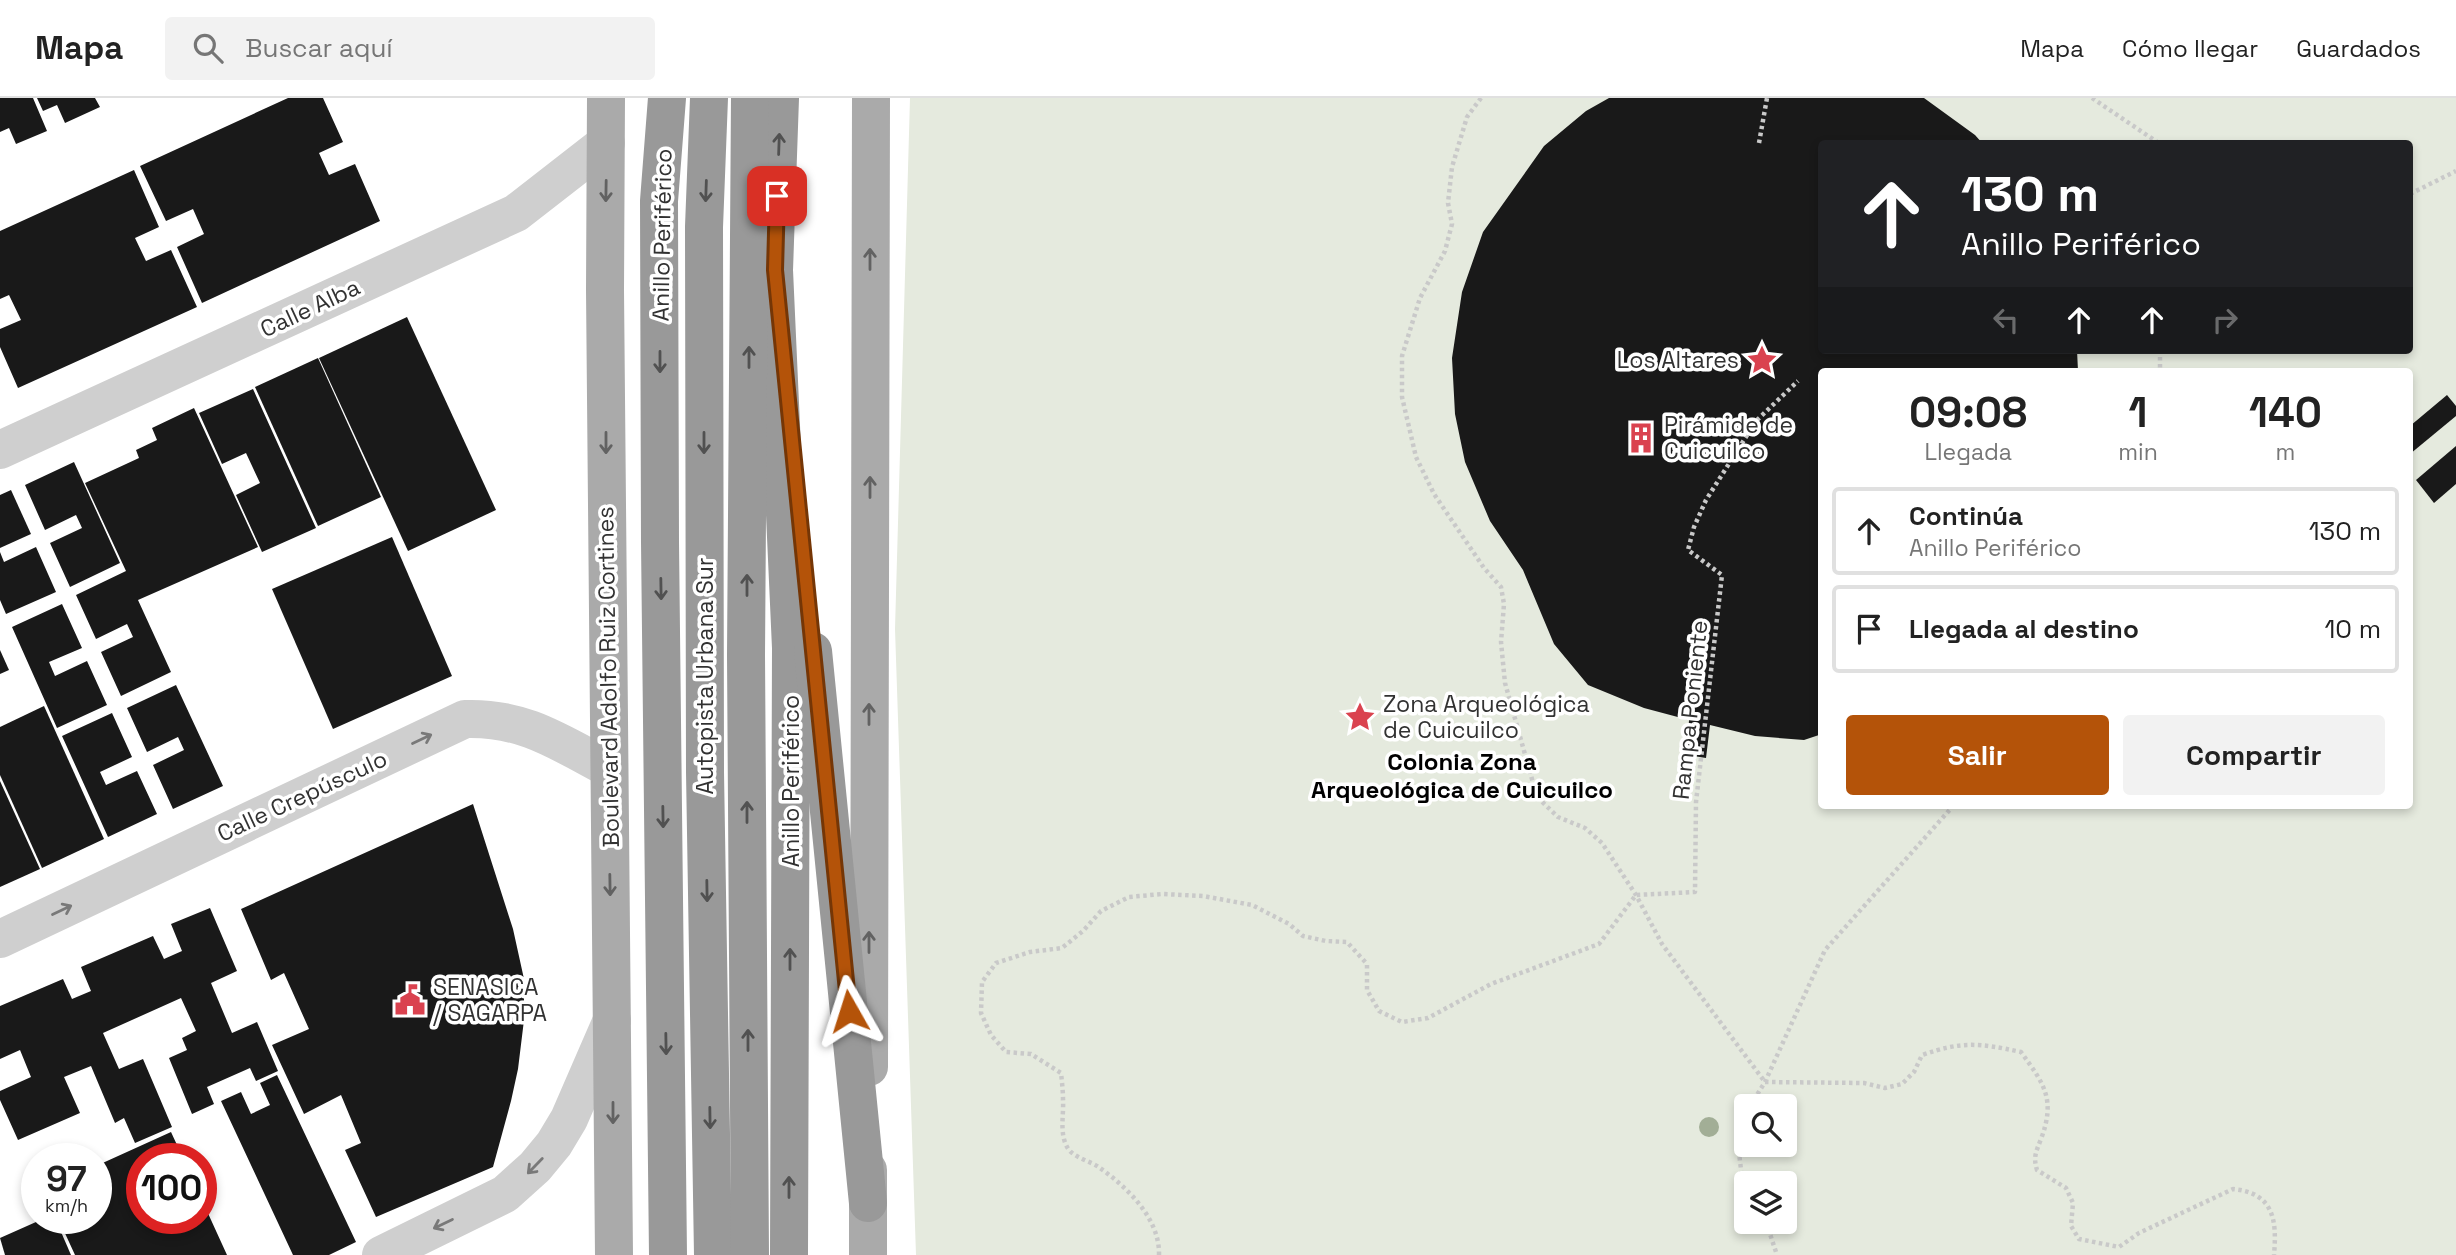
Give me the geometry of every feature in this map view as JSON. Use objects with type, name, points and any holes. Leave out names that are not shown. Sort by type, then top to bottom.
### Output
[{"type":"highway","name":"Anillo Periférico","points":[[667,98],[659,229],[668,1255]]},
{"type":"highway","name":"Autopista Urbana Sur","points":[[709,98],[704,227],[705,772],[713,1255]]},
{"type":"highway","name":"Autopista Urbana Sur","points":[[750,98],[746,642],[750,1255]]},
{"type":"highway","name":"Anillo Periférico","points":[[780,98],[775,270],[792,649],[789,1255]]},
{"type":"highway","points":[[775,270],[868,1203]]},
{"type":"main road","name":"Boulevard Adolfo Ruiz Cortines","points":[[606,98],[608,768],[614,1255]]},
{"type":"main road","points":[[868,1255],[871,98]]},
{"type":"street","name":"Calle Alba","points":[[0,450],[516,213],[606,143]]},
{"type":"street","name":"Calle Crepúsculo","points":[[0,939],[465,719],[491,718],[520,724],[608,768]]},
{"type":"street","points":[[381,1255],[505,1194],[535,1167],[569,1119],[612,1020]]},
{"type":"path","points":[[1481,98],[1466,117],[1452,167],[1448,203],[1451,224],[1445,251],[1420,298],[1402,356],[1402,397],[1416,457],[1434,494],[1484,568],[1501,587],[1501,642],[1505,683],[1537,797],[1558,817],[1585,828],[1602,843],[1636,895],[1662,944],[1765,1082]]},
{"type":"path","points":[[1759,143],[1766,98]]},
{"type":"path","points":[[2092,98],[2154,140]]},
{"type":"path","points":[[2413,192],[2456,171]]},
{"type":"path","name":"Rampa Poniente","points":[[1636,895],[1695,892],[1696,802],[1722,575],[1688,550],[1694,527],[1706,500],[1756,421],[1798,381]]},
{"type":"path","points":[[1758,1094],[1825,950],[1950,809]]},
{"type":"path","points":[[1158,1255],[1159,1240],[1148,1216],[1128,1193],[1100,1168],[1070,1152],[1061,1127],[1061,1073],[1031,1054],[1006,1052],[991,1035],[981,1013],[982,982],[996,963],[1030,952],[1062,948],[1083,931],[1101,911],[1129,897],[1162,894],[1203,896],[1252,905],[1289,924],[1303,936],[1347,942],[1367,964],[1367,990],[1379,1011],[1402,1022],[1428,1018],[1491,984],[1599,944],[1636,895]]},
{"type":"path","points":[[1765,1082],[1864,1083],[1885,1088],[1902,1084],[1914,1072],[1922,1055],[1951,1044],[1987,1045],[2021,1052],[2045,1090],[2049,1110],[2033,1156],[2037,1171],[2066,1188],[2073,1203],[2071,1226],[2079,1239],[2119,1247],[2139,1233],[2233,1189],[2247,1190],[2265,1202],[2275,1217],[2274,1255]]},
{"type":"path","points":[[1770,1234],[1777,1255]]},
{"type":"shaded area","name":"Zona Arqueológica de Cuicuilco","points":[[910,98],[2456,98],[2456,1255],[916,1255],[895,629]]},
{"type":"building","points":[[0,98],[33,98],[47,131],[16,144],[9,128],[0,132]]},
{"type":"building","points":[[37,98],[95,98],[100,107],[65,123],[57,105],[43,111]]},
{"type":"building","points":[[288,98],[323,98],[343,142],[319,153],[329,175],[355,164],[380,221],[202,303],[177,247],[204,234],[193,209],[166,221],[140,166]]},
{"type":"building","name":"Pirámide de Cuicuilco","points":[[1609,98],[1924,98],[1979,140],[1818,140],[1818,354],[2077,354],[2078,368],[1818,368],[1818,735],[1804,740],[1755,736],[1710,725],[1706,758],[1687,755],[1689,720],[1644,708],[1588,685],[1554,644],[1523,570],[1490,521],[1465,462],[1455,414],[1452,358],[1462,292],[1483,232],[1544,146],[1586,111]]},
{"type":"building","points":[[134,170],[159,227],[135,238],[146,261],[171,250],[197,307],[18,388],[0,347],[0,329],[21,320],[9,295],[0,299],[0,231]]},
{"type":"building","points":[[407,317],[496,510],[408,551],[319,358]]},
{"type":"building","points":[[318,358],[381,497],[318,526],[255,387]]},
{"type":"building","points":[[253,389],[316,528],[262,552],[236,495],[260,483],[246,453],[222,464],[199,413]]},
{"type":"building","points":[[2447,395],[2456,406],[2456,416],[2413,452],[2413,423]]},
{"type":"building","points":[[194,408],[258,547],[138,600],[171,672],[121,696],[101,652],[133,637],[127,624],[96,639],[76,595],[126,571],[85,483],[139,458],[136,450],[157,440],[152,428]]},
{"type":"building","points":[[2456,446],[2456,484],[2434,503],[2416,480]]},
{"type":"building","points":[[74,462],[120,563],[70,587],[50,543],[82,528],[76,515],[45,530],[25,485]]},
{"type":"building","points":[[11,490],[31,534],[0,548],[0,495]]},
{"type":"building","points":[[392,537],[452,676],[333,729],[272,589]]},
{"type":"building","points":[[36,547],[56,592],[6,614],[0,600],[0,552],[4,562]]},
{"type":"building","points":[[62,604],[82,648],[49,662],[55,676],[87,661],[107,705],[57,728],[12,627]]},
{"type":"building","points":[[0,650],[9,670],[0,674]]},
{"type":"building","points":[[176,685],[223,786],[173,809],[153,765],[184,750],[178,737],[147,752],[127,708]]},
{"type":"building","points":[[44,706],[104,839],[42,868],[0,775],[0,727]]},
{"type":"building","points":[[112,713],[132,757],[100,772],[106,785],[137,771],[157,814],[108,837],[62,736]]},
{"type":"building","points":[[0,781],[40,869],[0,887]]},
{"type":"building","name":"SENASICA / SAGARPA","points":[[473,804],[513,929],[524,979],[524,1020],[511,1101],[493,1167],[376,1217],[345,1150],[361,1143],[341,1095],[304,1114],[272,1045],[309,1029],[284,973],[271,980],[241,909]]},
{"type":"building","points":[[210,908],[237,971],[211,983],[232,1033],[257,1022],[278,1071],[256,1081],[250,1068],[207,1087],[214,1104],[192,1114],[169,1058],[187,1050],[182,1038],[196,1031],[181,998],[103,1033],[119,1069],[143,1059],[172,1127],[135,1143],[124,1118],[115,1123],[91,1066],[64,1077],[80,1113],[18,1140],[0,1100],[0,1091],[31,1077],[20,1050],[0,1059],[0,1006],[63,979],[72,999],[91,991],[81,967],[153,936],[164,959],[182,951],[171,924]]},
{"type":"building","points":[[277,1075],[356,1242],[329,1255],[293,1255],[221,1101],[241,1092],[251,1114],[270,1105],[260,1083]]},
{"type":"building","points":[[171,1132],[176,1143],[147,1143]]},
{"type":"building","points":[[126,1152],[126,1234],[217,1233],[227,1255],[75,1255],[65,1234],[112,1234],[112,1159]]},
{"type":"building","points":[[21,1229],[21,1234],[62,1234],[71,1255],[5,1255],[0,1238]]},
{"type":"place","name":"Los Altares","points":[[1762,360]]},
{"type":"place","name":"Pirámide de Cuicuilco","points":[[1641,438]]},
{"type":"place","name":"Zona Arqueológica de Cuicuilco","points":[[1360,717]]},
{"type":"place","name":"SENASICA / SAGARPA","points":[[410,1000]]},
{"type":"district","name":"Colonia Zona Arqueológica de Cuicuilco","points":[[1462,775]]},
{"type":"route","points":[[777,196],[775,270],[849,1011]]}]
